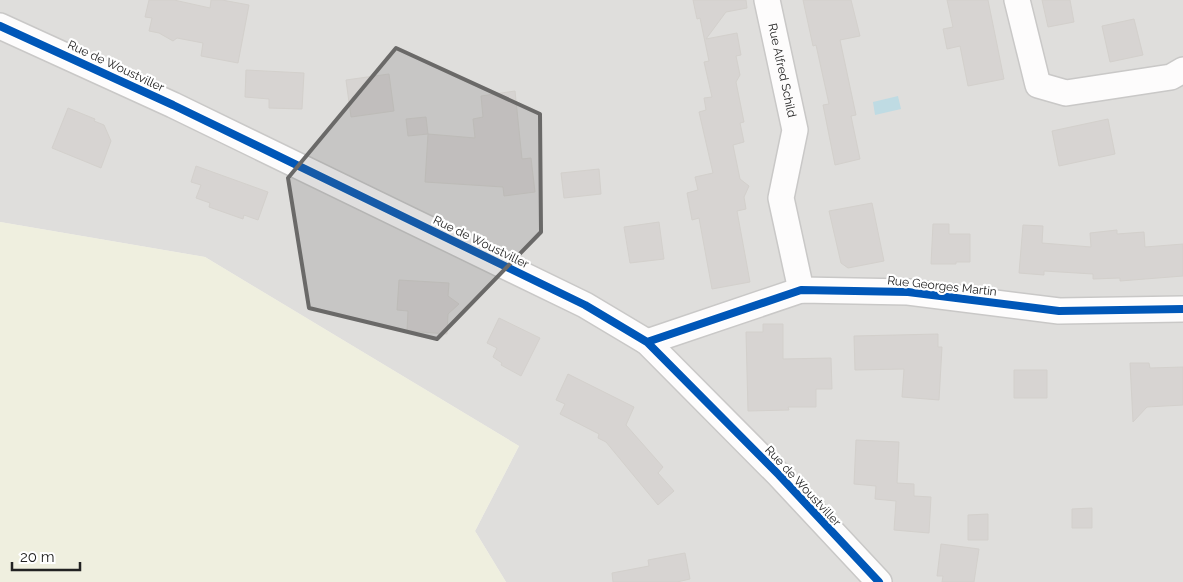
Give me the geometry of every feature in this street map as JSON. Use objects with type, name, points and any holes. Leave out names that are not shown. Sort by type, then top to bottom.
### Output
[{"type":"street","name":"Rue Alfred Schild","points":[[767,0],[795,130],[781,198],[802,290]]},
{"type":"street","points":[[1017,0],[1038,85],[1066,93],[1171,77],[1183,70]]},
{"type":"street","name":"Rue de Woustviller","points":[[0,26],[173,105],[585,305],[646,342],[779,475],[879,582]]},
{"type":"street","name":"Rue Georges Martin","points":[[646,342],[802,290],[908,292],[1059,310],[1183,309]]},
{"type":"highlighted area","points":[[396,48],[540,114],[541,232],[437,339],[309,308],[288,178]]},
{"type":"shaded area","points":[[0,0],[1183,0],[1183,582],[506,582],[475,531],[519,446],[205,257],[0,222]]},
{"type":"green space","points":[[0,222],[205,257],[519,446],[475,531],[506,582],[0,582]]},
{"type":"water","points":[[898,96],[901,109],[875,115],[873,102]]},
{"type":"building","points":[[149,0],[174,0],[210,8],[211,0],[249,5],[238,63],[201,56],[203,43],[177,38],[173,41],[159,33],[149,31],[152,18],[145,17]]},
{"type":"building","points":[[693,0],[746,0],[747,8],[726,12],[706,39],[737,33],[741,55],[736,56],[740,75],[736,82],[744,122],[740,123],[744,142],[733,145],[740,179],[749,186],[744,197],[746,209],[737,211],[750,282],[712,289],[699,218],[692,220],[687,193],[698,190],[695,177],[713,173],[699,112],[706,110],[704,98],[712,97],[704,62],[709,61],[700,18],[697,19]]},
{"type":"building","points":[[803,0],[851,0],[860,36],[840,40],[856,115],[851,116],[860,159],[835,165],[823,105],[829,104],[816,45],[813,46]]},
{"type":"building","points":[[947,0],[988,0],[1004,79],[968,86],[960,46],[947,49],[943,29],[953,27]]},
{"type":"building","points":[[1042,0],[1070,0],[1074,22],[1048,27]]},
{"type":"building","points":[[1134,19],[1143,55],[1110,62],[1102,26]]},
{"type":"building","points":[[246,70],[304,73],[302,109],[269,108],[269,99],[245,97]]},
{"type":"building","points":[[389,74],[394,111],[351,117],[346,80]]},
{"type":"building","points":[[515,91],[522,159],[531,158],[535,192],[504,196],[503,187],[425,182],[428,134],[475,138],[473,119],[483,117],[481,96]]},
{"type":"building","points":[[68,108],[95,119],[94,121],[104,125],[111,141],[101,168],[52,148]]},
{"type":"building","points":[[426,117],[428,134],[408,136],[406,119]]},
{"type":"building","points":[[1108,119],[1115,154],[1059,166],[1052,131]]},
{"type":"building","points":[[196,166],[268,192],[258,220],[244,215],[243,219],[209,207],[210,203],[196,198],[201,185],[191,182]]},
{"type":"building","points":[[599,169],[601,194],[564,198],[561,173]]},
{"type":"building","points":[[872,203],[884,261],[848,268],[841,263],[829,211]]},
{"type":"building","points":[[659,222],[664,259],[630,263],[624,227]]},
{"type":"building","points":[[933,224],[949,224],[949,234],[970,234],[970,262],[931,264]]},
{"type":"building","points":[[1023,225],[1043,226],[1042,243],[1091,247],[1090,233],[1117,230],[1117,234],[1144,232],[1145,247],[1183,244],[1183,276],[1120,281],[1120,278],[1093,279],[1093,274],[1044,271],[1044,275],[1019,273]]},
{"type":"building","points":[[399,280],[449,283],[448,296],[459,304],[448,314],[447,334],[407,331],[408,311],[397,310]]},
{"type":"building","points":[[499,318],[540,338],[521,376],[501,365],[502,363],[493,357],[497,348],[487,343]]},
{"type":"building","points":[[763,324],[783,324],[783,359],[831,358],[832,389],[816,389],[816,407],[788,407],[789,410],[748,411],[746,332],[763,332]]},
{"type":"building","points":[[938,334],[938,347],[942,347],[939,400],[902,397],[904,369],[855,370],[854,336]]},
{"type":"building","points":[[1130,363],[1149,363],[1150,368],[1183,367],[1183,405],[1147,407],[1133,422]]},
{"type":"building","points":[[1014,370],[1047,370],[1047,398],[1014,398]]},
{"type":"building","points":[[568,374],[634,407],[626,425],[663,467],[658,473],[674,491],[658,505],[606,442],[598,438],[599,434],[560,414],[565,404],[556,400]]},
{"type":"building","points":[[856,440],[899,442],[897,483],[914,484],[914,496],[931,497],[929,533],[894,530],[896,501],[875,499],[876,486],[854,484]]},
{"type":"building","points":[[1092,508],[1092,528],[1072,528],[1072,509]]},
{"type":"building","points":[[988,514],[988,540],[968,540],[968,515]]},
{"type":"building","points":[[941,544],[979,549],[974,582],[942,582],[943,576],[937,576]]},
{"type":"building","points":[[685,553],[690,579],[677,582],[613,582],[612,573],[649,566],[648,560]]},
{"type":"cycle path","points":[[0,26],[173,105],[585,305],[647,342],[779,475],[879,582]]},
{"type":"cycle path","points":[[647,342],[801,290],[908,292],[1059,311],[1183,309]]}]
